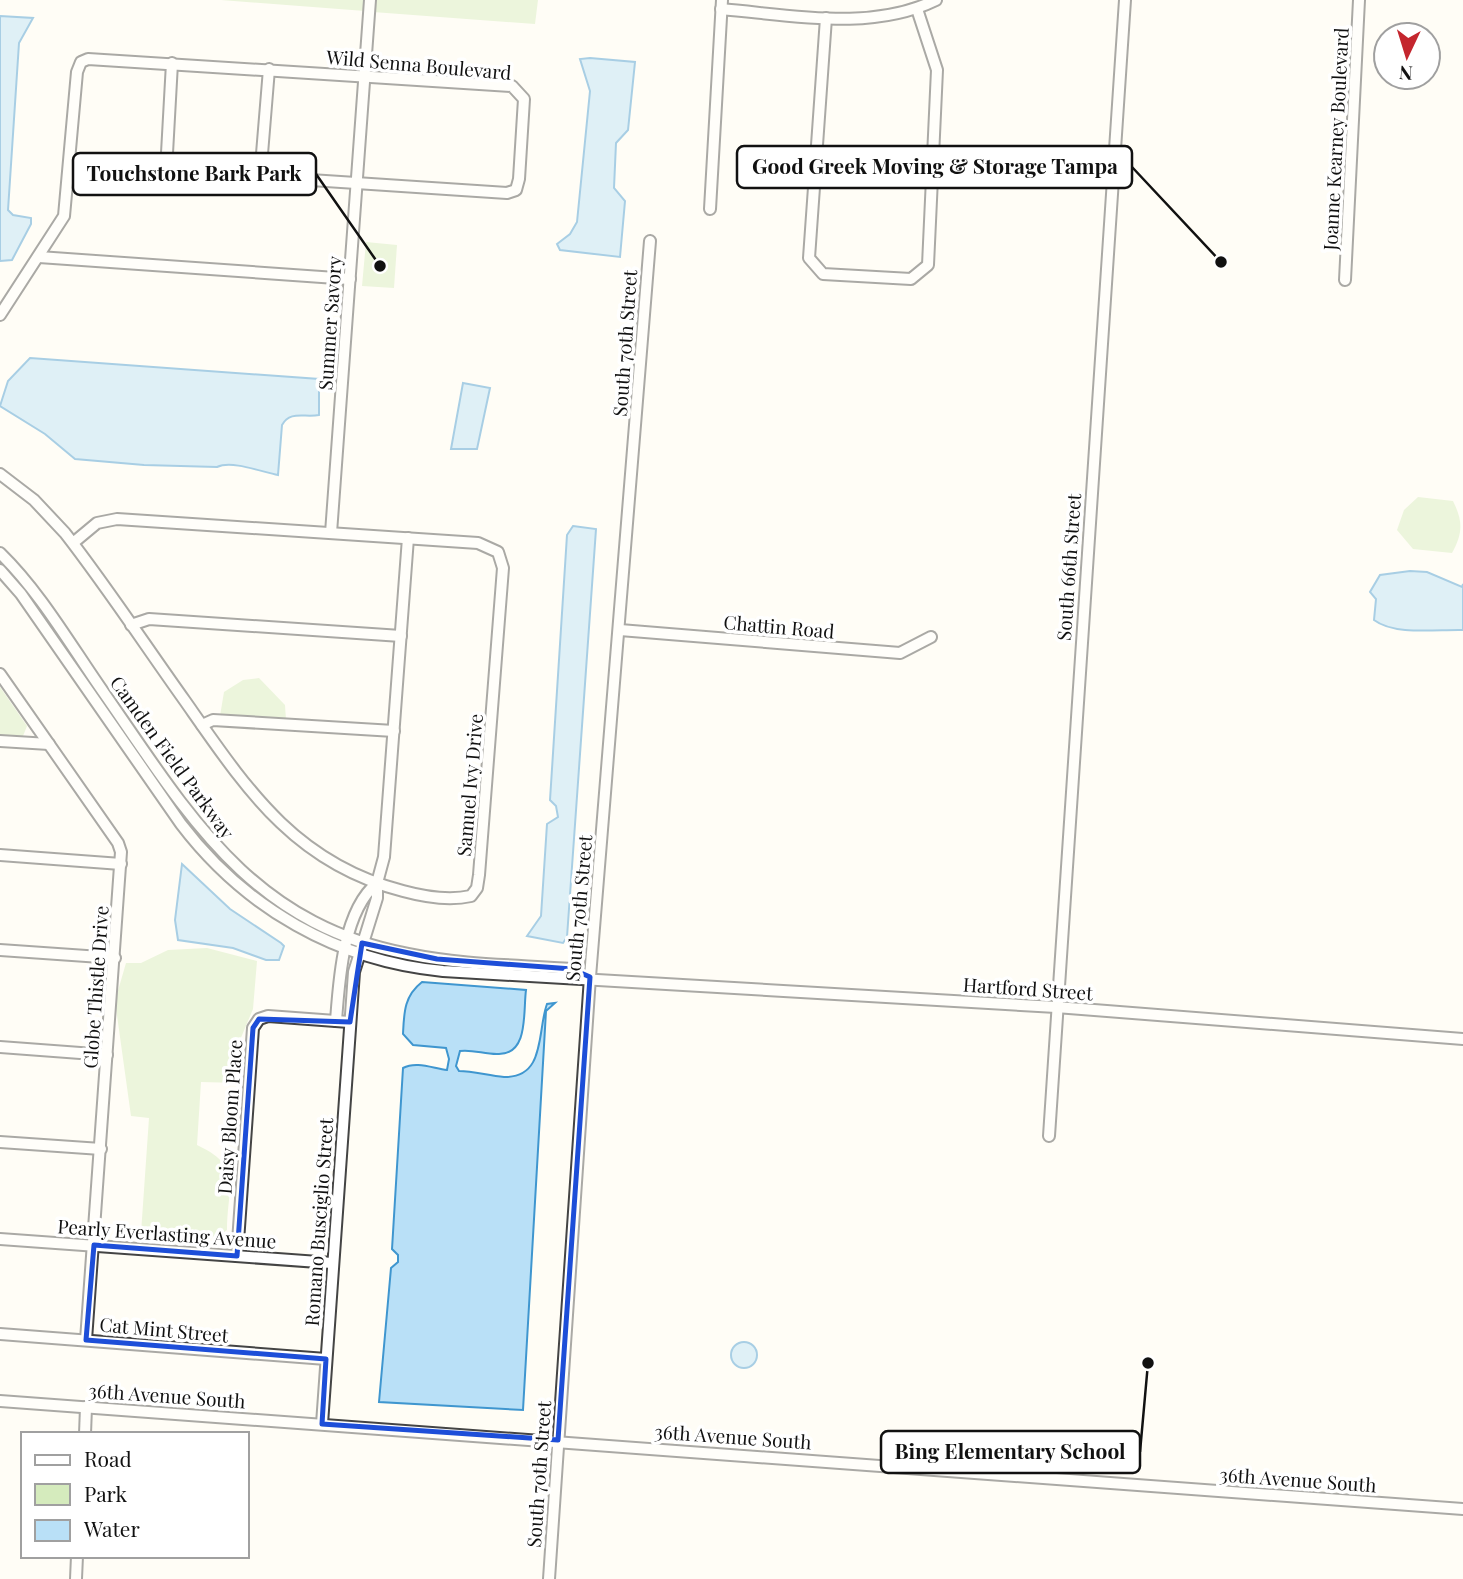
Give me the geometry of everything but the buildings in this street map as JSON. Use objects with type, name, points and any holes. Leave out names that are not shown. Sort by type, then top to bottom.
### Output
[{"type":"street","name":"Summer Savory","points":[[331,533],[370,0]]},
{"type":"street","points":[[710,209],[721,4],[826,18],[878,19],[918,9],[936,0]]},
{"type":"street","name":"South 66th Street","points":[[1049,1136],[1125,0]]},
{"type":"street","name":"Joanne Kearney Boulevard","points":[[1345,280],[1359,0]]},
{"type":"street","points":[[826,18],[809,258],[823,274],[911,279],[928,265],[937,70],[918,9]]},
{"type":"street","name":"Wild Senna Boulevard","points":[[0,315],[64,216],[75,88],[81,62],[97,57],[512,86],[524,99],[519,179],[516,190],[507,193],[70,164]]},
{"type":"street","points":[[166,171],[172,63]]},
{"type":"street","points":[[260,178],[269,69]]},
{"type":"street","name":"South 70th Street","points":[[549,1579],[590,977],[650,241]]},
{"type":"street","points":[[38,257],[350,279]]},
{"type":"street","name":"Samuel Ivy Drive","points":[[0,474],[34,500],[73,543],[250,793],[292,836],[335,864],[377,883],[409,892],[461,898],[471,896],[477,888],[479,875],[503,568],[501,558],[491,547],[478,542],[117,519],[97,523],[73,543]]},
{"type":"street","name":"Romano Busciglio Street","points":[[322,1424],[349,1022],[360,948],[377,898],[377,883],[384,857],[408,538]]},
{"type":"street","name":"Camden Field Parkway","points":[[0,553],[26,582],[192,820],[221,853],[280,903],[347,943]]},
{"type":"street","name":"Camden Field Parkway","points":[[0,570],[21,594],[181,824],[209,858],[269,909],[312,934],[427,970],[570,980],[590,977]]},
{"type":"street","points":[[131,625],[149,619],[401,636]]},
{"type":"street","name":"Chattin Road","points":[[620,630],[900,653],[931,637]]},
{"type":"street","name":"Globe Thistle Drive","points":[[0,674],[118,843],[121,864],[86,1340]]},
{"type":"street","points":[[202,725],[213,720],[394,731]]},
{"type":"street","points":[[0,741],[49,744]]},
{"type":"street","points":[[0,855],[121,864]]},
{"type":"street","name":"Romano Busciglio Street","points":[[337,1021],[340,967],[365,894],[377,883]]},
{"type":"street","points":[[0,950],[115,958]]},
{"type":"street","name":"Hartford Street","points":[[590,977],[1056,1007],[1463,1039]]},
{"type":"street","name":"Daisy Bloom Place","points":[[237,1256],[253,1028],[259,1018],[268,1016],[337,1021]]},
{"type":"street","points":[[337,1021],[349,1022]]},
{"type":"street","points":[[0,1047],[107,1055]]},
{"type":"street","points":[[0,1142],[101,1149]]},
{"type":"street","name":"Pearly Everlasting Avenue","points":[[0,1239],[332,1263]]},
{"type":"street","name":"Cat Mint Street","points":[[0,1334],[326,1359]]},
{"type":"street","name":"36th Avenue South","points":[[0,1401],[558,1440],[1463,1509]]},
{"type":"street","points":[[85,1432],[86,1407]]},
{"type":"street","points":[[76,1579],[77,1558]]},
{"type":"highlighted area","points":[[362,943],[437,959],[572,969],[590,977],[558,1440],[322,1424],[326,1359],[86,1340],[94,1245],[237,1256],[253,1028],[259,1019],[350,1022]]},
{"type":"green space","points":[[221,0],[366,0],[365,11]]},
{"type":"green space","points":[[374,0],[538,0],[535,24],[373,12]]},
{"type":"green space","points":[[366,242],[397,245],[394,288],[362,286]]},
{"type":"green space","points":[[1418,497],[1453,501],[1459,515],[1460,527],[1452,553],[1413,549],[1397,530],[1404,510]]},
{"type":"green space","points":[[259,678],[285,705],[286,720],[220,716],[224,692],[243,680]]},
{"type":"green space","points":[[0,687],[27,726],[23,736],[0,736]]},
{"type":"green space","points":[[207,948],[257,961],[253,1009],[240,1040],[240,1083],[201,1082],[197,1145],[222,1161],[227,1170],[230,1190],[227,1230],[218,1237],[141,1233],[149,1118],[131,1116],[115,1001],[126,963],[141,963],[168,950]]},
{"type":"water","points":[[0,16],[33,18],[19,43],[8,210],[13,215],[31,218],[31,224],[12,260],[0,261]]},
{"type":"water","points":[[580,59],[635,62],[628,130],[616,143],[614,188],[625,201],[620,257],[560,250],[557,244],[570,234],[577,222],[590,91]]},
{"type":"water","points":[[30,358],[319,379],[319,415],[294,416],[285,420],[282,425],[278,475],[231,465],[144,465],[75,459],[45,434],[0,406],[8,381]]},
{"type":"water","points":[[463,383],[490,388],[477,449],[451,449]]},
{"type":"water","points":[[573,526],[596,529],[567,937],[563,943],[527,936],[541,916],[547,824],[558,817],[556,806],[550,800],[567,535]]},
{"type":"water","points":[[1427,572],[1462,587],[1463,584],[1463,630],[1405,630],[1374,620],[1376,599],[1370,592],[1380,575]]},
{"type":"water","points":[[182,864],[230,909],[281,943],[284,946],[279,960],[266,960],[233,948],[178,940],[175,920]]},
{"type":"water","points":[[422,982],[526,990],[523,1030],[515,1047],[509,1052],[499,1054],[460,1051],[456,1066],[459,1071],[504,1077],[527,1070],[538,1051],[547,1004],[555,1003],[546,1011],[523,1410],[379,1402],[391,1268],[398,1262],[398,1255],[392,1249],[403,1068],[419,1065],[447,1070],[449,1059],[446,1048],[413,1045],[403,1034],[408,999]]},
{"type":"water","points":[[744,1342],[753,1346],[757,1355],[753,1364],[744,1368],[735,1364],[731,1355],[735,1346]]},
{"type":"place","name":"Good Greek Moving & Storage Tampa","points":[[1221,262]]},
{"type":"place","name":"Touchstone Bark Park","points":[[380,266]]},
{"type":"place","name":"Bing Elementary School","points":[[1148,1363]]}]
